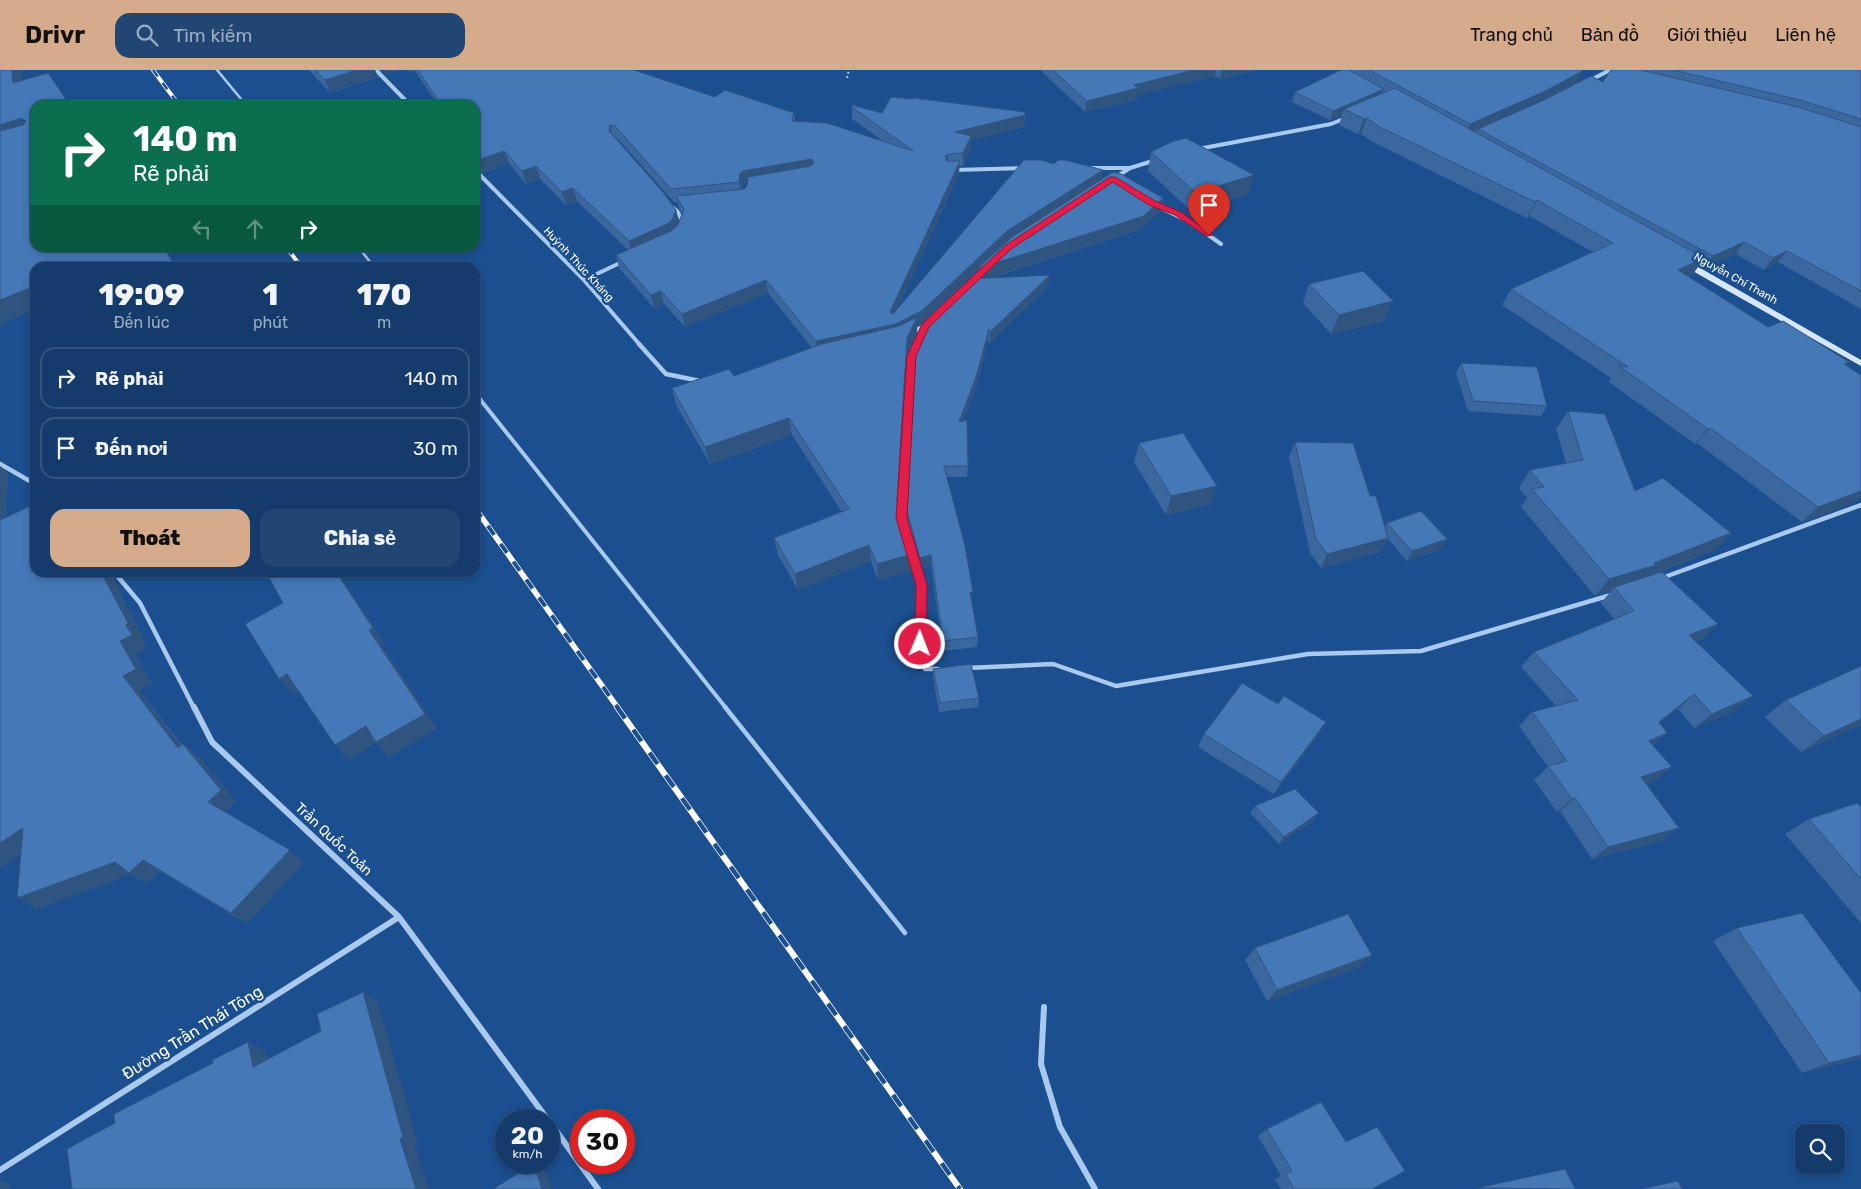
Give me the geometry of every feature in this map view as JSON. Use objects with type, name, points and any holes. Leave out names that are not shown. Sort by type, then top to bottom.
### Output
[{"type":"main road","name":"Nguyễn Chí Thanh","points":[[1682,261],[1861,363]]},
{"type":"street","points":[[376,70],[405,100]]},
{"type":"street","points":[[1585,84],[1608,71],[1618,74]]},
{"type":"street","points":[[1192,151],[1331,124],[1347,117]]},
{"type":"street","points":[[1084,168],[1130,168],[1166,158]]},
{"type":"street","points":[[948,170],[1029,168]]},
{"type":"street","points":[[1120,184],[1112,179],[1130,168]]},
{"type":"street","name":"Huỳnh Thúc Kháng","points":[[480,175],[584,280],[666,374],[698,381],[708,380]]},
{"type":"street","points":[[1152,203],[1191,221],[1221,244]]},
{"type":"street","points":[[680,205],[670,206],[677,211],[683,222],[680,228]]},
{"type":"street","points":[[584,280],[624,261]]},
{"type":"street","points":[[905,336],[925,326],[932,319]]},
{"type":"street","points":[[922,333],[925,326]]},
{"type":"street","points":[[904,528],[902,518],[911,356],[918,341]]},
{"type":"street","points":[[0,464],[30,481]]},
{"type":"street","points":[[1655,581],[1861,506]]},
{"type":"street","points":[[910,547],[921,585],[920,644],[925,670],[945,669]]},
{"type":"street","name":"Trần Quốc Toản","points":[[118,577],[140,603],[212,742],[399,917],[539,1109]]},
{"type":"street","points":[[964,668],[1053,664],[1116,686],[1308,654],[1422,651],[1618,594]]},
{"type":"street","name":"Đường Trần Thái Tông","points":[[0,1170],[399,917]]},
{"type":"street","points":[[1044,1007],[1041,1064],[1060,1127],[1095,1189]]},
{"type":"street","name":"Trần Quốc Toản","points":[[560,1137],[598,1189]]},
{"type":"lane","points":[[217,70],[242,100]]},
{"type":"lane","points":[[362,252],[370,262]]},
{"type":"lane","points":[[480,399],[905,933]]},
{"type":"path","points":[[847,78],[849,70]]},
{"type":"building","points":[[0,70],[12,70],[13,83],[48,73],[67,100],[30,100],[30,252],[166,252],[172,262],[30,262],[30,288],[0,300],[0,131],[23,125],[26,121],[21,118],[0,125]]},
{"type":"building","points":[[315,70],[357,70],[325,80]]},
{"type":"building","points":[[418,70],[634,70],[715,97],[725,90],[794,113],[792,121],[827,123],[913,151],[852,107],[852,105],[882,113],[891,97],[914,98],[1025,112],[1025,115],[955,132],[971,136],[963,153],[945,156],[947,161],[960,161],[890,312],[893,314],[1024,160],[1041,160],[1054,164],[1058,160],[1065,160],[1103,170],[1007,231],[923,310],[896,324],[816,341],[766,280],[682,314],[661,291],[651,295],[616,255],[671,231],[678,225],[684,209],[676,196],[744,189],[747,186],[748,177],[811,166],[814,163],[812,159],[743,171],[740,173],[739,182],[671,189],[615,126],[610,125],[609,131],[662,191],[676,210],[672,220],[667,224],[629,241],[573,188],[562,192],[536,166],[522,171],[504,151],[480,159],[480,100],[438,100]]},
{"type":"building","points":[[1053,70],[1194,70],[1134,85],[1138,88],[1087,101]]},
{"type":"building","points":[[1341,70],[1349,70],[1384,89],[1333,111],[1295,92]]},
{"type":"building","points":[[1369,70],[1583,71],[1541,93],[1470,124]]},
{"type":"building","points":[[1611,70],[1641,70],[1798,107],[1861,127],[1861,291],[1787,251],[1773,258],[1744,242],[1713,256],[1478,129],[1544,100],[1591,76],[1603,82]]},
{"type":"building","points":[[1673,70],[1861,70],[1861,119],[1800,100]]},
{"type":"building","points":[[1395,88],[1704,258],[1678,270],[1768,327],[1783,321],[1849,362],[1844,364],[1861,375],[1861,491],[1818,507],[1710,428],[1708,429],[1619,366],[1628,367],[1511,289],[1613,243],[1537,200],[1535,202],[1378,126],[1367,118],[1364,119],[1344,109]]},
{"type":"building","points":[[1186,138],[1254,175],[1196,193],[1151,152],[1171,142]]},
{"type":"building","points":[[1113,172],[1121,174],[1163,198],[1144,216],[977,269],[1012,237]]},
{"type":"building","points":[[1363,271],[1393,301],[1339,315],[1309,284]]},
{"type":"building","points":[[1050,275],[990,332],[989,329],[976,377],[959,422],[967,420],[968,466],[944,466],[965,546],[973,592],[970,592],[978,637],[943,641],[931,555],[920,558],[906,507],[915,346],[928,317],[969,279]]},
{"type":"building","points":[[917,317],[907,338],[897,501],[912,554],[877,564],[869,545],[795,574],[774,538],[849,509],[789,418],[705,447],[672,388],[729,369],[734,376],[822,344],[899,326]]},
{"type":"building","points":[[1461,363],[1537,367],[1547,406],[1473,401]]},
{"type":"building","points":[[1568,411],[1605,414],[1635,491],[1663,478],[1731,533],[1654,563],[1656,565],[1609,579],[1532,489],[1544,487],[1530,470],[1583,460]]},
{"type":"building","points":[[1183,433],[1217,486],[1171,496],[1139,443]]},
{"type":"building","points":[[1295,442],[1353,443],[1370,496],[1376,496],[1388,538],[1327,554],[1316,539]]},
{"type":"building","points":[[30,506],[30,577],[104,577],[128,623],[126,625],[132,635],[120,641],[136,669],[123,676],[178,748],[183,744],[221,790],[208,802],[290,850],[231,913],[143,860],[129,873],[115,862],[17,898],[23,828],[0,843],[0,520]]},
{"type":"building","points":[[1421,511],[1447,539],[1412,551],[1387,523]]},
{"type":"building","points":[[1662,572],[1718,624],[1689,635],[1753,696],[1712,714],[1694,694],[1659,722],[1667,733],[1649,741],[1672,767],[1641,777],[1679,828],[1608,847],[1575,798],[1572,799],[1548,766],[1567,761],[1532,712],[1578,700],[1534,652],[1634,611],[1614,587]]},
{"type":"building","points":[[269,577],[339,577],[373,628],[369,630],[425,714],[376,742],[366,726],[335,745],[287,674],[279,679],[245,624],[283,603]]},
{"type":"building","points":[[971,664],[979,698],[940,703],[933,669]]},
{"type":"building","points":[[1861,666],[1861,719],[1824,736],[1786,700]]},
{"type":"building","points":[[1242,683],[1278,704],[1284,696],[1326,722],[1281,782],[1204,734]]},
{"type":"building","points":[[1295,789],[1319,813],[1284,837],[1255,806]]},
{"type":"building","points":[[1857,803],[1861,807],[1861,879],[1809,819]]},
{"type":"building","points":[[1802,913],[1861,993],[1861,1055],[1829,1063],[1737,928]]},
{"type":"building","points":[[1348,914],[1372,955],[1277,990],[1255,948]]},
{"type":"building","points":[[363,992],[403,1137],[400,1139],[416,1189],[72,1189],[67,1149],[115,1123],[114,1114],[213,1063],[212,1060],[248,1042],[253,1067],[321,1031],[317,1014]]},
{"type":"building","points":[[1321,1102],[1346,1142],[1377,1127],[1405,1171],[1372,1189],[1294,1189],[1286,1174],[1292,1171],[1267,1129]]},
{"type":"building","points":[[1565,1169],[1575,1189],[1477,1188]]},
{"type":"building","points":[[518,1174],[537,1174],[542,1189],[493,1189]]},
{"type":"building","points":[[1678,1181],[1682,1189],[1641,1189]]},
{"type":"railway","points":[[153,70],[175,100]]},
{"type":"railway","points":[[290,252],[298,262]]},
{"type":"railway","points":[[480,515],[618,708]]},
{"type":"railway","points":[[617,707],[960,1189]]},
{"type":"route","points":[[920,644],[921,585],[902,518],[911,356],[925,326],[1008,247],[1112,179],[1152,203],[1198,225],[1209,235]]}]
